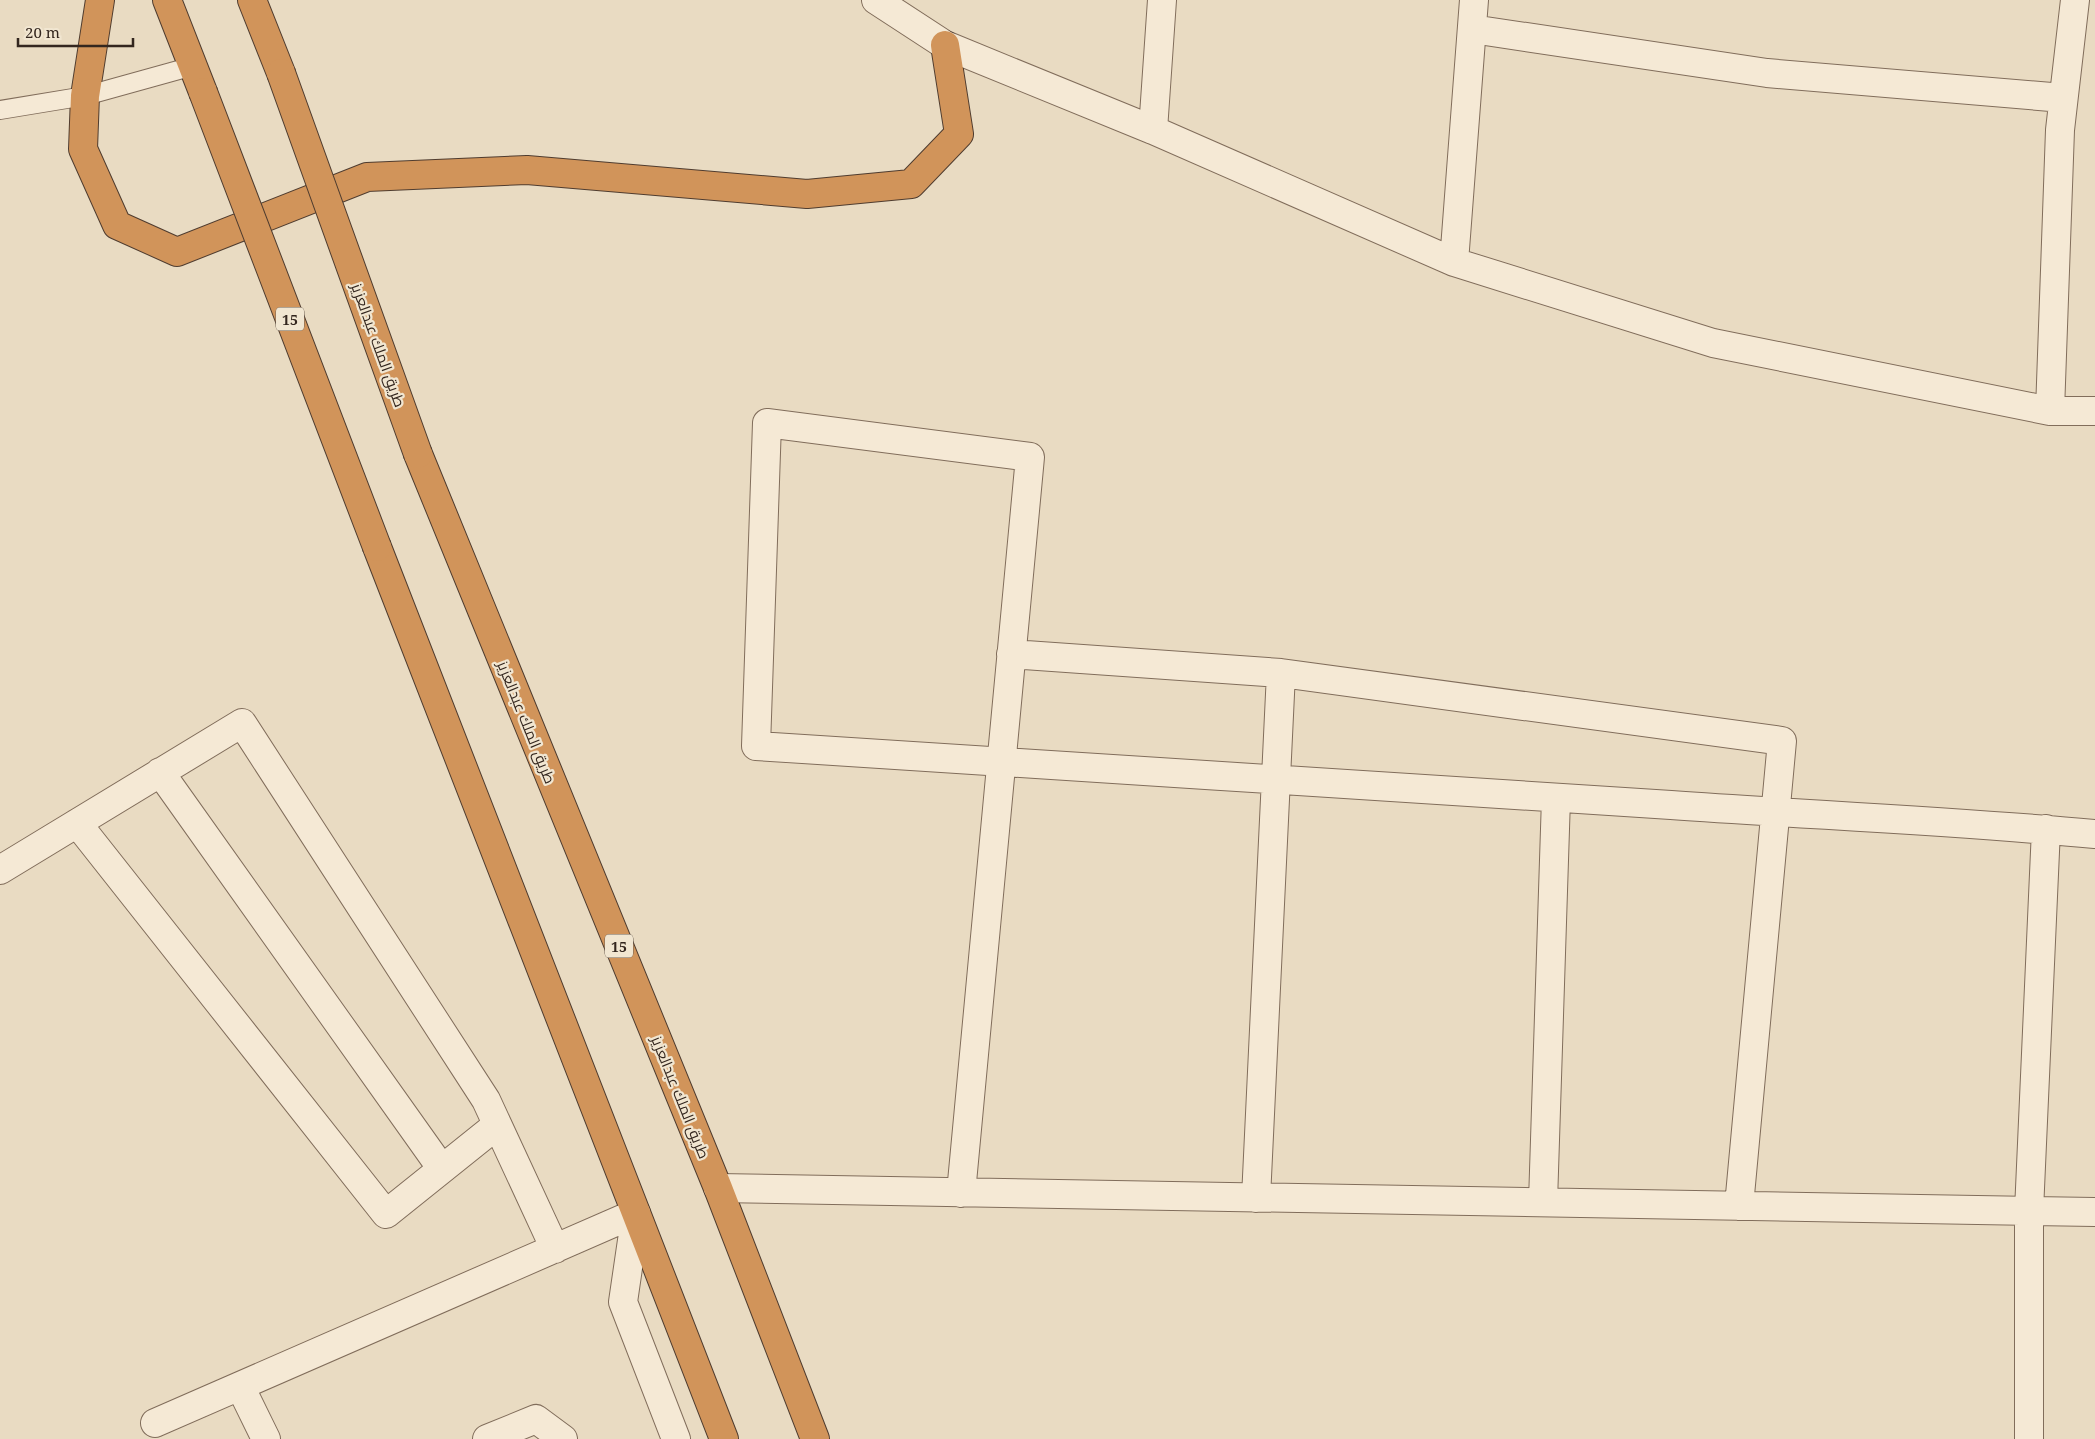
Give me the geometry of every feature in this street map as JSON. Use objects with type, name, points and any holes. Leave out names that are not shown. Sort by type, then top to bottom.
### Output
[{"type":"highway","points":[[100,0],[85,96],[83,150],[117,225],[177,252],[367,177],[527,170],[807,194],[911,184],[959,134],[945,45]]},
{"type":"highway","name":"15","points":[[167,0],[377,547],[724,1439]]},
{"type":"highway","name":"طريق الملك عبدالعزيز","points":[[252,0],[281,73],[418,454],[718,1188],[815,1439]]},
{"type":"street","points":[[876,0],[945,45],[1153,130],[1454,262],[1713,343],[2050,411],[2095,411]]},
{"type":"street","points":[[1153,130],[1162,0]]},
{"type":"street","points":[[1454,262],[1474,0]]},
{"type":"street","points":[[2050,411],[2063,98],[2075,0]]},
{"type":"street","points":[[1472,29],[1767,73],[2063,98]]},
{"type":"street","points":[[960,1193],[1001,762],[1012,654],[1030,457],[767,423],[756,746],[1001,762],[1276,780],[1775,812],[2095,834]]},
{"type":"street","points":[[1012,654],[1281,673],[1782,741],[1739,1206]]},
{"type":"street","points":[[1256,1198],[1281,673]]},
{"type":"street","points":[[0,870],[242,723],[486,1100],[555,1249]]},
{"type":"street","points":[[160,772],[442,1170]]},
{"type":"street","points":[[1543,1202],[1556,798]]},
{"type":"street","points":[[77,823],[386,1214],[497,1125]]},
{"type":"street","points":[[2029,1439],[2029,1211],[2046,830]]},
{"type":"street","points":[[718,1188],[2095,1212]]},
{"type":"street","points":[[155,1423],[636,1213]]},
{"type":"street","points":[[636,1213],[624,1302],[676,1439]]},
{"type":"street","points":[[240,1386],[266,1439]]},
{"type":"street","points":[[487,1439],[536,1419],[563,1439]]},
{"type":"lane","points":[[0,110],[85,96],[193,66]]}]
